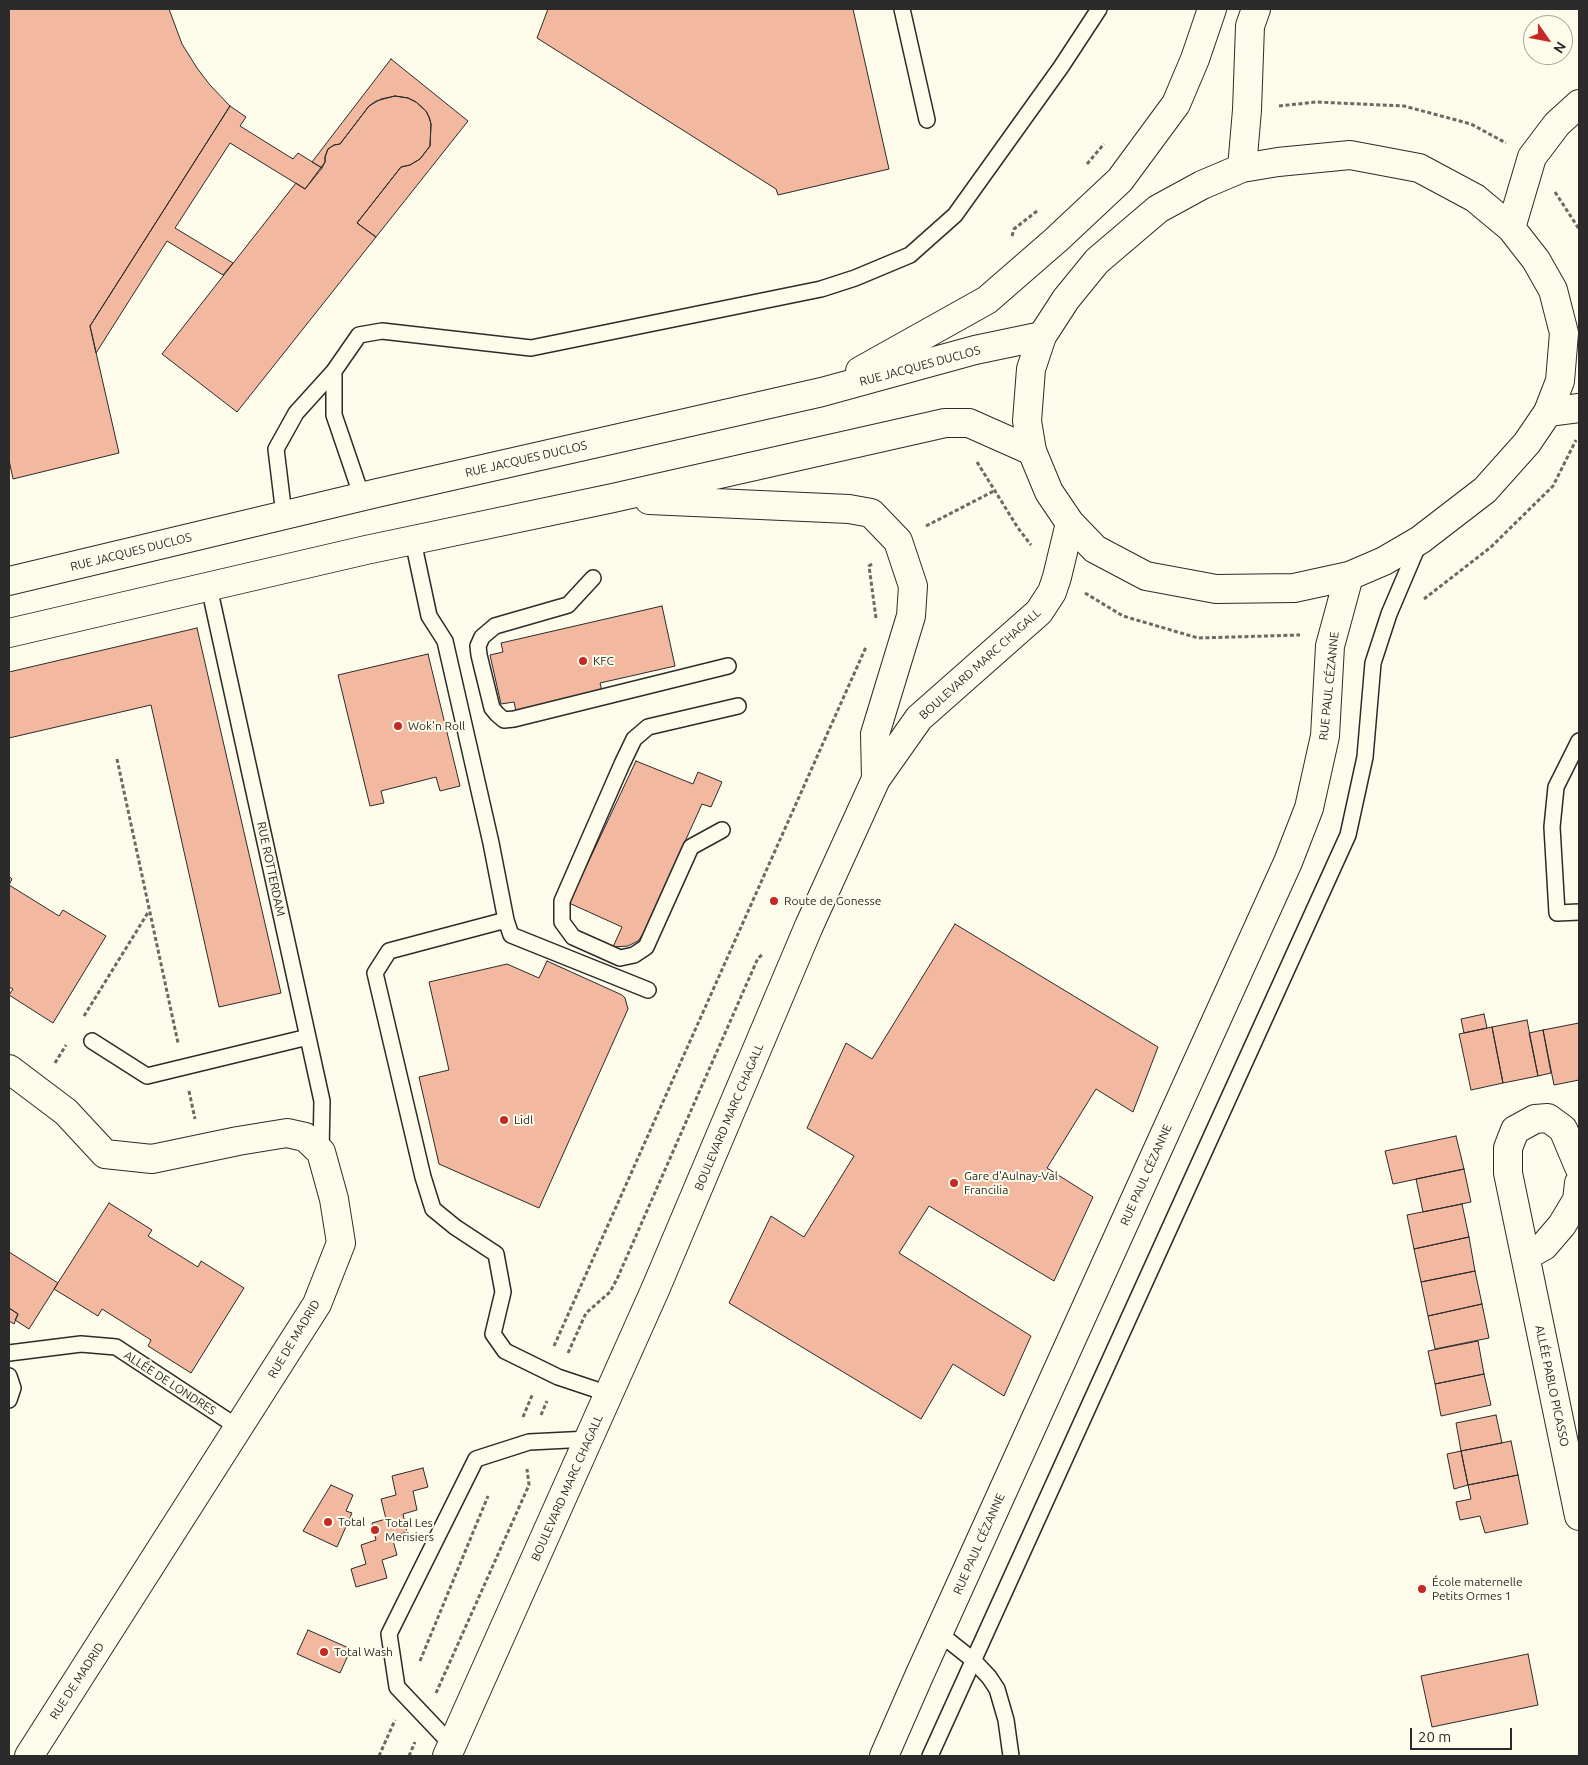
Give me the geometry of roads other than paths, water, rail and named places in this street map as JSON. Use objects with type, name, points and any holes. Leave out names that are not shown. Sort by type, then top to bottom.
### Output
[{"type":"main road","points":[[822,392],[987,300],[1056,240],[1120,180],[1176,104],[1195,59],[1212,9]]},
{"type":"main road","points":[[1242,168],[1247,110],[1250,26],[1256,9]]},
{"type":"main road","points":[[1511,228],[1532,157],[1557,124],[1579,104]]},
{"type":"main road","points":[[1350,155],[1419,168],[1475,198],[1511,228],[1536,260],[1553,290],[1564,333],[1560,381],[1548,412],[1526,443],[1485,490],[1420,540],[1384,561],[1349,576],[1294,588],[1216,589],[1146,576],[1095,549],[1070,523],[1049,492],[1032,451],[1027,421],[1031,370],[1042,336],[1066,299],[1097,261],[1165,205],[1202,185],[1242,168],[1278,162],[1350,155]]},
{"type":"main road","points":[[1553,290],[1579,297]]},
{"type":"main road","name":"RUE JACQUES DUCLOS","points":[[9,581],[284,515],[822,392],[975,350],[1042,336]]},
{"type":"main road","points":[[1548,412],[1579,408]]},
{"type":"main road","points":[[9,632],[413,540],[613,498],[945,423],[969,423],[1032,451]]},
{"type":"main road","points":[[613,498],[849,509],[870,513],[898,541],[912,586],[911,616],[875,734],[876,779]]},
{"type":"main road","name":"BOULEVARD MARC CHAGALL","points":[[450,1751],[655,1290],[809,926],[876,779],[919,718],[1039,612],[1052,592],[1070,523]]},
{"type":"main road","name":"RUE PAUL CÉZANNE","points":[[884,1756],[1288,862],[1310,808],[1325,736],[1330,646],[1349,576]]},
{"type":"main road","points":[[9,1069],[66,1112],[105,1154],[152,1159],[287,1133],[305,1137],[321,1152]]},
{"type":"main road","name":"ALLÉE PABLO PICASSO","points":[[1579,1168],[1563,1129],[1548,1118],[1535,1119],[1515,1130],[1508,1148],[1508,1173],[1579,1516]]},
{"type":"main road","name":"RUE DE MADRID","points":[[29,1756],[317,1304],[341,1243],[334,1199],[321,1152]]},
{"type":"main road","points":[[1526,1256],[1544,1246],[1562,1225],[1577,1200],[1579,1183]]},
{"type":"lane","points":[[902,9],[927,120]]},
{"type":"lane","points":[[284,515],[276,449],[296,413],[334,372],[359,335],[382,331],[531,348],[821,289],[856,278],[910,255],[955,215],[1061,67],[1098,9]]},
{"type":"lane","points":[[334,372],[334,415],[362,497]]},
{"type":"lane","points":[[413,540],[429,616],[445,641],[491,843],[506,920],[511,935],[648,990]]},
{"type":"lane","points":[[930,1756],[1348,835],[1365,757],[1373,663],[1389,614],[1420,540]]},
{"type":"lane","points":[[593,578],[568,606],[495,626],[482,637],[478,646],[479,655],[492,708],[504,720],[523,717],[728,666]]},
{"type":"lane","name":"RUE ROTTERDAM","points":[[209,587],[322,1100],[321,1152]]},
{"type":"lane","points":[[722,830],[691,846],[646,947],[634,955],[620,958],[573,938],[562,922],[562,901],[634,740],[648,728],[738,706]]},
{"type":"lane","points":[[1579,741],[1556,787],[1552,827],[1557,913],[1579,912]]},
{"type":"lane","points":[[506,920],[389,951],[376,973],[423,1177],[433,1209],[455,1227],[496,1254],[503,1292],[493,1334],[504,1351],[558,1377],[609,1394]]},
{"type":"lane","points":[[92,1041],[147,1076],[308,1038]]},
{"type":"lane","name":"ALLÉE DE LONDRES","points":[[9,1353],[82,1344],[116,1348],[239,1428]]},
{"type":"lane","points":[[9,1376],[13,1388],[9,1400]]},
{"type":"lane","points":[[450,1751],[426,1717],[397,1687],[388,1634],[476,1459],[530,1442],[589,1439]]},
{"type":"lane","points":[[939,1633],[973,1660],[997,1689],[1006,1720],[1011,1756]]},
{"type":"place","name":"KFC","points":[[583,661]]},
{"type":"place","name":"Wok'n Roll","points":[[398,726]]},
{"type":"place","name":"Route de Gonesse","points":[[774,901]]},
{"type":"place","name":"Lidl","points":[[504,1120]]},
{"type":"place","name":"Gare d'Aulnay-Val Francilia","points":[[954,1183]]},
{"type":"place","name":"Total","points":[[328,1522]]},
{"type":"place","name":"Total Les Merisiers","points":[[375,1530]]},
{"type":"place","name":"École maternelle Petits Ormes 1","points":[[1422,1589]]},
{"type":"place","name":"Total Wash","points":[[324,1652]]}]
